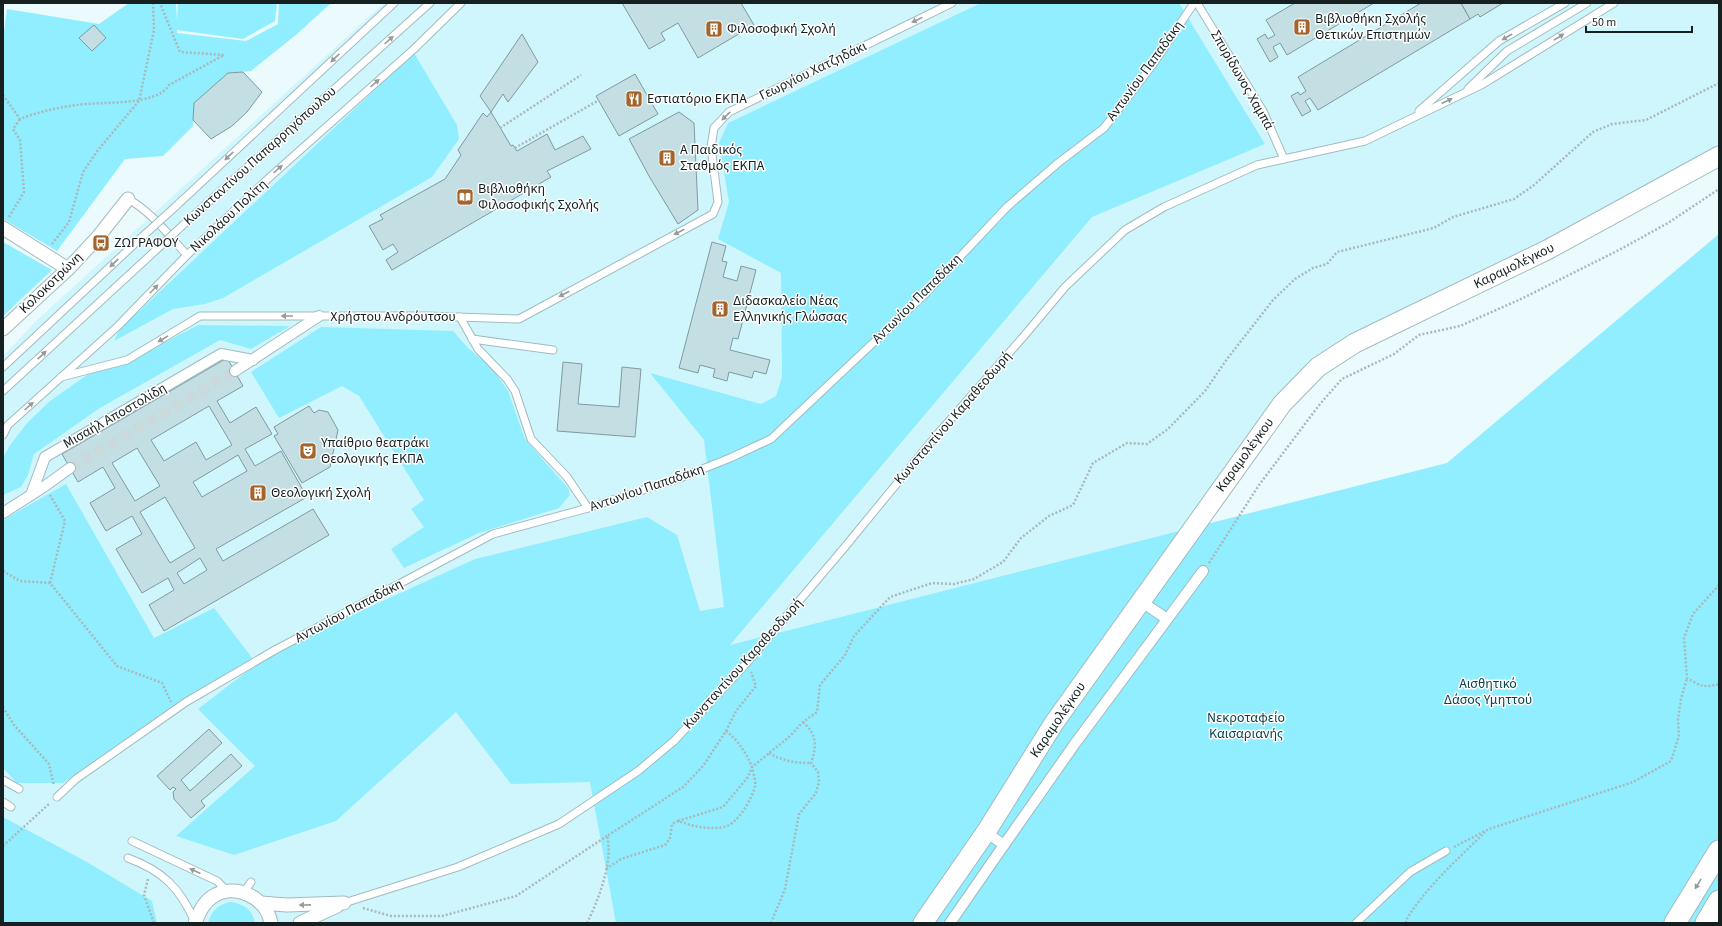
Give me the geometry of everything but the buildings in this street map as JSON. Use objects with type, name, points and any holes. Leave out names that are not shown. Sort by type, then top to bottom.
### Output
[{"type":"main road","name":"Καραμολέγκου","points":[[923,923],[986,832],[1054,723],[1142,602],[1282,404],[1318,367],[1355,343],[1547,250],[1719,156]]},
{"type":"main road","points":[[1675,923],[1719,851]]},
{"type":"main road","points":[[1706,923],[1719,901]]},
{"type":"street","name":"Κολοκοτρώνη","points":[[3,329],[68,269],[98,237],[128,199]]},
{"type":"street","points":[[5,224],[45,255],[68,269]]},
{"type":"street","points":[[235,371],[319,316]]},
{"type":"street","name":"Μισαήλ Αποστολίδη","points":[[31,495],[45,457],[222,354],[253,360]]},
{"type":"street","points":[[3,513],[70,468]]},
{"type":"street","points":[[950,923],[1074,745],[1203,572]]},
{"type":"street","points":[[1142,602],[1168,619]]},
{"type":"street","points":[[986,832],[1004,845]]},
{"type":"street","points":[[195,923],[201,908],[212,897],[227,891],[247,887],[262,903],[269,915],[271,923]]},
{"type":"street","name":"Κωνσταντίνου Καραθεοδωρή","points":[[262,903],[287,905],[344,903]]},
{"type":"street","name":"Κωνσταντίνου Καραθεοδωρή","points":[[300,923],[344,903]]},
{"type":"lane","name":"Κωνσταντίνου Παπαρρηγόπουλου","points":[[3,367],[394,3]]},
{"type":"lane","name":"Κωνσταντίνου Παπαρρηγόπουλου","points":[[3,391],[183,225],[430,3]]},
{"type":"lane","name":"Νικολάου Πολίτη","points":[[3,434],[8,425],[118,326],[187,255],[271,176],[414,48],[461,3]]},
{"type":"lane","name":"Γεωργίου Χατζηδάκι","points":[[713,214],[718,202],[710,147],[714,128],[729,112],[952,3]]},
{"type":"lane","name":"Αντωνίου Παπαδάκη","points":[[57,797],[76,779],[175,709],[275,650],[493,534],[588,508],[680,478],[730,458],[771,439],[925,294],[1007,207],[1058,163],[1104,128],[1153,64],[1194,3]]},
{"type":"lane","name":"Σπυρίδωνος Χαμπά","points":[[1197,3],[1263,111],[1284,159]]},
{"type":"lane","points":[[1411,118],[1499,41],[1565,3]]},
{"type":"lane","points":[[1463,93],[1507,51],[1587,3]]},
{"type":"lane","name":"Κωνσταντίνου Καραθεοδωρή","points":[[344,903],[458,867],[559,824],[638,771],[674,741],[744,666],[844,548],[934,437],[1024,336],[1065,287],[1110,242],[1125,230],[1164,207],[1257,165],[1365,141],[1483,84],[1614,3]]},
{"type":"lane","points":[[128,199],[138,204],[149,214],[187,255]]},
{"type":"lane","name":"Χρήστου Ανδρόυτσου","points":[[61,377],[127,360],[200,316],[460,317],[519,319],[713,214]]},
{"type":"lane","points":[[460,317],[478,349],[507,378],[515,391],[532,438],[567,477],[588,508]]},
{"type":"lane","points":[[472,338],[553,350]]},
{"type":"lane","points":[[3,780],[19,789]]},
{"type":"lane","points":[[3,802],[11,807]]},
{"type":"lane","points":[[132,841],[217,881],[227,891]]},
{"type":"lane","points":[[1356,923],[1410,872],[1446,851]]},
{"type":"lane","points":[[128,858],[161,874],[177,890],[186,902],[195,923]]},
{"type":"path","points":[[45,255],[69,222],[83,172],[98,150],[139,101],[154,30],[153,3]]},
{"type":"path","points":[[5,224],[24,192],[20,140],[13,129],[20,119],[38,112],[63,107],[98,102],[139,101],[166,90],[169,85],[224,55],[180,52],[160,3]]},
{"type":"path","points":[[500,128],[581,75]]},
{"type":"path","points":[[606,869],[621,860],[665,845],[670,838],[672,824],[723,807],[748,777],[752,768],[789,737],[803,722],[817,712],[820,685],[845,655],[854,636],[890,597],[932,583],[954,584],[974,579],[1002,562],[1021,538],[1049,516],[1073,505],[1093,463],[1127,443],[1147,444],[1168,429],[1205,391],[1227,359],[1273,300],[1295,279],[1313,268],[1327,264],[1337,252],[1428,230],[1453,217],[1514,199],[1534,185],[1593,132],[1612,124],[1646,120],[1719,83]]},
{"type":"path","points":[[3,95],[20,119]]},
{"type":"path","points":[[515,148],[599,100]]},
{"type":"path","points":[[1203,572],[1259,484],[1320,404],[1342,379],[1394,354],[1419,336],[1460,326],[1528,296],[1668,223],[1719,189]]},
{"type":"path","points":[[45,486],[64,521],[50,583]]},
{"type":"path","points":[[3,571],[20,581],[50,583],[117,666],[162,683],[175,709]]},
{"type":"path","points":[[1446,851],[1489,829],[1633,782],[1671,761],[1679,736],[1679,713],[1687,678],[1684,638],[1693,614],[1719,585]]},
{"type":"path","points":[[344,903],[391,916],[442,916],[516,896],[683,787],[703,766],[726,731],[736,711],[756,686],[752,673],[744,666]]},
{"type":"path","points":[[1687,678],[1697,684],[1708,687],[1719,684]]},
{"type":"path","points":[[3,707],[14,725],[49,764],[57,797],[3,846]]},
{"type":"path","points":[[803,722],[811,730],[816,748],[811,763]]},
{"type":"path","points":[[678,821],[692,826],[710,828],[725,827],[745,809],[750,800],[755,785],[752,768],[735,738],[726,731]]},
{"type":"path","points":[[769,754],[776,758],[796,763],[811,763]]},
{"type":"path","points":[[770,923],[785,889],[799,814],[816,793],[819,782],[818,772],[811,763]]},
{"type":"path","points":[[1406,923],[1406,920],[1417,902],[1429,887],[1489,829]]},
{"type":"path","points":[[587,923],[606,869],[609,844],[607,836]]},
{"type":"path","points":[[151,869],[144,895],[154,923]]},
{"type":"shaded area","points":[[384,3],[1719,3],[1719,149],[1310,365],[900,923],[3,923],[3,356],[35,322]]},
{"type":"green space","points":[[129,3],[176,3],[177,21],[178,3],[277,3],[275,21],[243,39],[177,30],[177,33],[246,41],[278,24],[279,3],[331,3],[297,34],[251,71],[228,73],[194,103],[193,126],[163,156],[125,159],[57,251],[3,219],[3,39],[7,9],[99,24]]},
{"type":"green space","name":"Αισθητικό Δάσος Υμηττού","points":[[981,3],[1179,3],[1265,144],[1092,217],[730,645],[1447,463],[1719,234],[1719,923],[616,923],[590,782],[511,784],[456,712],[336,821],[234,855],[176,836],[255,766],[198,709],[275,650],[475,559],[647,517],[677,535],[700,611],[724,607],[704,440],[650,373],[761,404],[776,396],[782,377],[781,273],[718,239],[729,202],[719,143],[728,123]]},
{"type":"green space","points":[[414,53],[457,125],[459,139],[432,177],[223,298],[205,304],[173,309],[114,341],[119,330]]},
{"type":"green space","points":[[3,242],[52,270],[3,316]]},
{"type":"green space","points":[[198,325],[290,326],[251,349],[220,340],[100,408],[34,454],[28,475],[21,487],[3,495],[3,458],[10,445],[28,422],[50,401],[87,375],[131,360]]},
{"type":"green space","points":[[321,327],[453,331],[468,348],[492,368],[508,391],[525,439],[568,488],[570,495],[559,508],[479,533],[404,568],[391,549],[424,527],[411,509],[424,500],[359,396],[342,386],[279,418],[251,372]]},
{"type":"green space","points":[[66,484],[154,638],[214,608],[253,659],[184,698],[63,783],[17,783],[3,768],[3,520]]},
{"type":"green space","points":[[3,817],[87,862],[152,901],[157,923],[3,923]]},
{"type":"green space","points":[[230,902],[247,908],[252,914],[255,923],[208,923],[211,915],[216,909]]},
{"type":"tunnel","points":[[70,468],[235,371]]},
{"type":"place","name":"Βιβλιοθήκη Σχολής Θετικών Επιστημών","points":[[1302,27]]},
{"type":"place","name":"Φιλοσοφική Σχολή","points":[[714,29]]},
{"type":"place","name":"Εστιατόριο ΕΚΠΑ","points":[[634,99]]},
{"type":"place","name":"Α Παιδικός Σταθμός ΕΚΠΑ","points":[[667,158]]},
{"type":"place","name":"Βιβλιοθήκη Φιλοσοφικής Σχολής","points":[[465,197]]},
{"type":"place","name":"ΖΩΓΡΑΦΟΥ","points":[[101,243]]},
{"type":"place","name":"Διδασκαλείο Νέας Ελληνικής Γλώσσας","points":[[720,309]]},
{"type":"place","name":"Υπαίθριο θεατράκι Θεολογικής ΕΚΠΑ","points":[[308,451]]},
{"type":"place","name":"Θεολογική Σχολή","points":[[258,493]]},
{"type":"park label","name":"Νεκροταφείο Καισαριανής","points":[[1246,726]]}]
